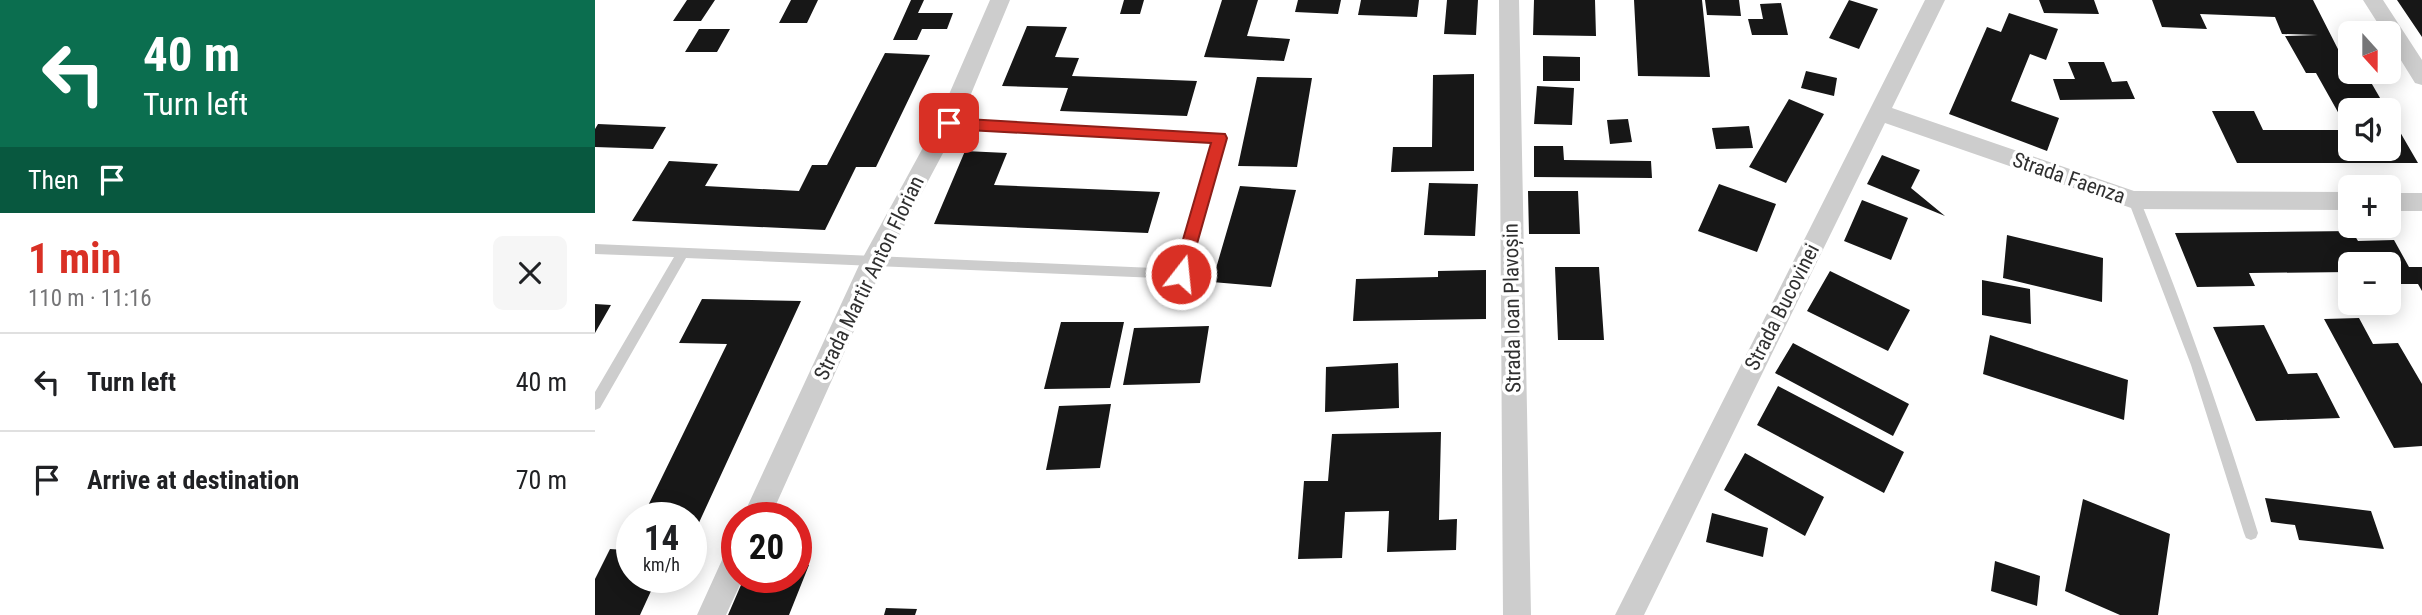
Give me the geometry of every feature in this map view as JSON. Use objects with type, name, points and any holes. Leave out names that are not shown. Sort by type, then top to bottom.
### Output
[{"type":"street","name":"Strada Martir Anton Florian","points":[[762,502],[873,261],[949,123],[1000,0]]},
{"type":"street","name":"Strada Ioan Plavoșin","points":[[1509,0],[1517,615]]},
{"type":"street","name":"Strada Bucovinei","points":[[1627,611],[1935,0]]},
{"type":"street","points":[[2373,0],[2422,76]]},
{"type":"street","name":"Strada Faenza","points":[[1879,112],[2134,200],[2338,201]]},
{"type":"street","points":[[2401,202],[2422,202]]},
{"type":"street","points":[[1516,580],[1534,615]]},
{"type":"street","points":[[711,615],[721,593]]},
{"type":"lane","points":[[595,249],[1181,274],[1220,138],[949,123]]},
{"type":"lane","points":[[2134,200],[2174,294],[2214,411],[2251,533]]},
{"type":"lane","points":[[595,404],[683,253]]},
{"type":"building","points":[[687,0],[715,0],[701,21],[673,21]]},
{"type":"building","points":[[791,0],[818,0],[807,23],[779,23]]},
{"type":"building","points":[[911,0],[924,0],[918,13],[953,13],[947,29],[922,29],[917,40],[893,40]]},
{"type":"building","points":[[1124,0],[1144,0],[1140,14],[1120,14]]},
{"type":"building","points":[[1222,0],[1258,0],[1247,36],[1290,39],[1284,61],[1204,57]]},
{"type":"building","points":[[1298,0],[1341,0],[1338,14],[1295,12]]},
{"type":"building","points":[[1361,0],[1419,0],[1417,17],[1358,15]]},
{"type":"building","points":[[1447,0],[1478,0],[1476,35],[1444,34]]},
{"type":"building","points":[[1534,0],[1595,0],[1596,36],[1533,35]]},
{"type":"building","points":[[1634,0],[1702,0],[1710,77],[1638,76]]},
{"type":"building","points":[[1705,0],[1739,0],[1741,16],[1707,15]]},
{"type":"building","points":[[1849,0],[1878,9],[1859,49],[1829,38]]},
{"type":"building","points":[[2039,0],[2094,0],[2099,14],[2044,13]]},
{"type":"building","points":[[2152,0],[2313,0],[2338,49],[2338,84],[2372,84],[2380,98],[2338,98],[2338,112],[2316,73],[2306,73],[2285,36],[2318,35],[2282,34],[2275,17],[2200,14],[2207,29],[2162,27]]},
{"type":"building","points":[[2397,0],[2422,0],[2422,37]]},
{"type":"building","points":[[1781,3],[1788,35],[1752,35],[1748,19],[1763,19],[1760,4]]},
{"type":"building","points":[[2009,13],[2058,29],[2046,60],[2030,54],[2011,101],[2059,118],[2047,151],[1949,114],[1987,27],[2001,32]]},
{"type":"building","points":[[1027,26],[1067,27],[1055,57],[1079,58],[1072,76],[1197,81],[1187,116],[1060,111],[1068,88],[1002,86]]},
{"type":"building","points":[[699,29],[730,29],[717,52],[685,52]]},
{"type":"building","points":[[885,53],[930,55],[876,167],[856,167],[825,230],[632,221],[669,161],[718,164],[705,186],[799,191],[812,165],[827,165]]},
{"type":"building","points":[[1543,56],[1580,57],[1580,81],[1543,81]]},
{"type":"building","points":[[2068,62],[2104,62],[2112,82],[2127,81],[2135,99],[2060,100],[2053,79],[2075,79]]},
{"type":"building","points":[[1806,71],[1837,78],[1834,96],[1801,88]]},
{"type":"building","points":[[1474,74],[1474,171],[1391,172],[1393,147],[1432,147],[1433,75]]},
{"type":"building","points":[[1257,77],[1312,78],[1297,167],[1238,166]]},
{"type":"building","points":[[1537,86],[1574,88],[1572,125],[1534,124]]},
{"type":"building","points":[[1789,99],[1824,114],[1786,183],[1749,167]]},
{"type":"building","points":[[2212,111],[2254,111],[2263,130],[2338,130],[2338,161],[2401,161],[2401,134],[2418,163],[2237,163]]},
{"type":"building","points":[[1628,119],[1632,142],[1610,144],[1607,120]]},
{"type":"building","points":[[598,124],[666,127],[653,149],[595,147],[595,129]]},
{"type":"building","points":[[1749,126],[1753,148],[1716,149],[1712,128]]},
{"type":"building","points":[[1534,146],[1563,146],[1564,160],[1651,161],[1652,178],[1534,177]]},
{"type":"building","points":[[965,151],[1007,153],[994,185],[1160,192],[1148,233],[934,224]]},
{"type":"building","points":[[1882,155],[1920,170],[1911,188],[1945,216],[1867,184]]},
{"type":"building","points":[[1429,183],[1478,184],[1475,236],[1424,235]]},
{"type":"building","points":[[1719,184],[1776,204],[1757,252],[1698,231]]},
{"type":"building","points":[[1240,186],[1296,190],[1271,287],[1212,282]]},
{"type":"building","points":[[1528,191],[1578,191],[1580,234],[1529,234]]},
{"type":"building","points":[[1862,200],[1908,218],[1891,260],[1844,241]]},
{"type":"building","points":[[2338,231],[2338,238],[2356,238],[2358,241],[2394,240],[2401,252],[2338,252],[2338,272],[2249,273],[2255,286],[2197,287],[2175,233]]},
{"type":"building","points":[[2007,235],[2103,258],[2102,302],[2003,278]]},
{"type":"building","points":[[2401,253],[2409,267],[2422,267],[2422,291],[2418,284],[2401,284]]},
{"type":"building","points":[[1555,267],[1599,267],[1604,340],[1558,340]]},
{"type":"building","points":[[1486,270],[1486,319],[1353,321],[1356,279],[1438,277],[1438,271]]},
{"type":"building","points":[[1830,271],[1910,310],[1888,351],[1807,311]]},
{"type":"building","points":[[1982,280],[2030,289],[2031,324],[1982,315]]},
{"type":"building","points":[[702,299],[801,301],[707,505],[707,502],[650,502],[727,344],[679,343]]},
{"type":"building","points":[[595,304],[611,305],[595,333]]},
{"type":"building","points":[[2359,318],[2373,344],[2398,343],[2422,384],[2422,446],[2394,448],[2324,319]]},
{"type":"building","points":[[1061,322],[1124,322],[1110,388],[1044,389]]},
{"type":"building","points":[[2264,325],[2288,374],[2317,373],[2340,418],[2256,421],[2213,327]]},
{"type":"building","points":[[1209,326],[1200,383],[1123,385],[1134,328]]},
{"type":"building","points":[[1990,335],[2128,380],[2124,420],[1983,374]]},
{"type":"building","points":[[1793,343],[1909,404],[1893,436],[1775,373]]},
{"type":"building","points":[[1398,363],[1399,408],[1325,412],[1326,367]]},
{"type":"building","points":[[1778,386],[1904,452],[1884,493],[1757,425]]},
{"type":"building","points":[[1111,404],[1100,468],[1046,470],[1059,406]]},
{"type":"building","points":[[1441,432],[1439,520],[1457,519],[1456,550],[1387,552],[1389,511],[1345,512],[1342,558],[1298,559],[1304,481],[1328,481],[1332,434]]},
{"type":"building","points":[[1745,453],[1824,497],[1805,536],[1724,490]]},
{"type":"building","points":[[2265,498],[2371,511],[2384,549],[2299,540],[2295,525],[2271,522]]},
{"type":"building","points":[[2083,499],[2170,534],[2158,615],[2120,615],[2065,591]]},
{"type":"building","points":[[1712,513],[1768,528],[1763,557],[1706,542]]},
{"type":"building","points":[[610,549],[616,549],[616,593],[650,593],[640,615],[595,615],[595,579]]},
{"type":"building","points":[[1995,561],[2040,576],[2037,606],[1991,591]]},
{"type":"building","points":[[738,593],[798,593],[789,615],[728,615]]},
{"type":"building","points":[[886,608],[917,609],[915,615],[884,615]]},
{"type":"route","points":[[949,123],[1220,138],[1181,274]]}]
